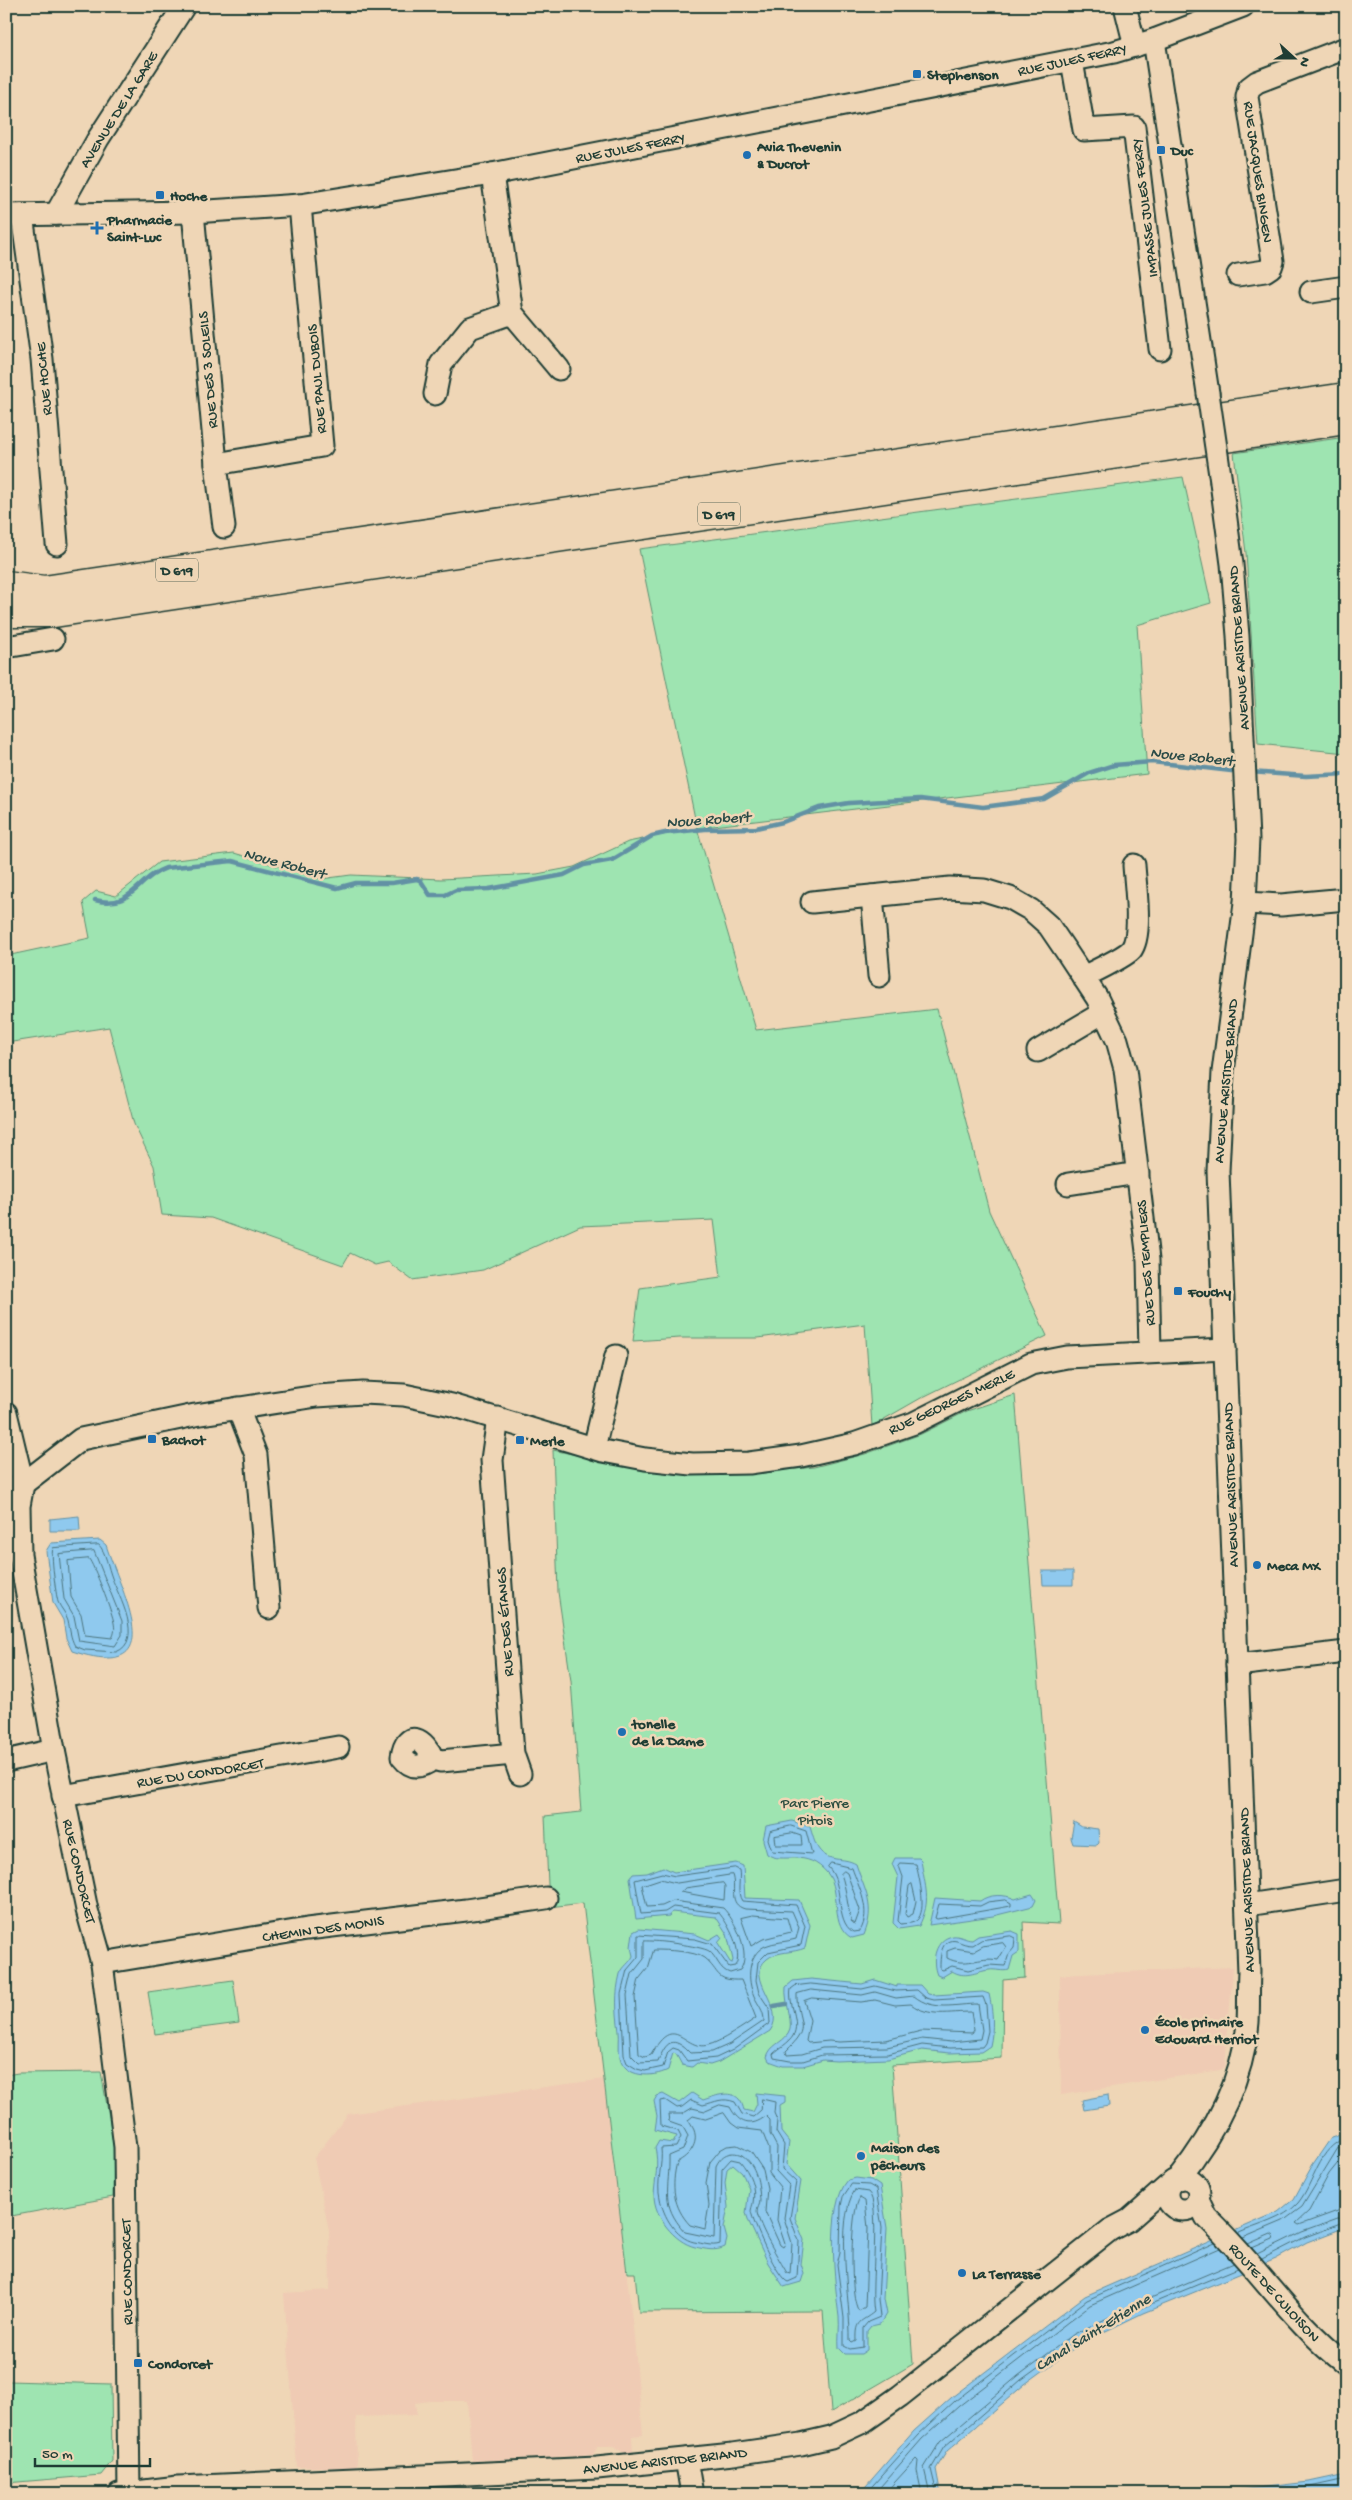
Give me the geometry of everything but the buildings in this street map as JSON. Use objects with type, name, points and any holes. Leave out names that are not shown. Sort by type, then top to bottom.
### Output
[{"type":"highway","name":"D 619","points":[[6,585],[44,590],[52,589],[1346,396]]},
{"type":"highway","name":"D 619","points":[[6,614],[54,613],[1346,420]]},
{"type":"street","name":"AVENUE DE LA GARE","points":[[56,214],[98,139],[184,6]]},
{"type":"street","name":"AVENUE ARISTIDE BRIAND","points":[[119,2494],[178,2487],[597,2468],[686,2459],[800,2444],[830,2437],[863,2422],[900,2396],[1110,2230],[1129,2220],[1191,2200],[1202,2149],[1232,2088],[1243,2054],[1248,2014],[1247,1905],[1218,1171],[1220,1116],[1229,1017],[1245,903],[1248,839],[1247,785],[1234,591],[1208,393],[1145,43],[1125,6]]},
{"type":"street","name":"RUE JULES FERRY","points":[[14,215],[193,212],[300,205],[492,174],[1072,61],[1145,43],[1243,6]]},
{"type":"street","name":"RUE JACQUES BINGEN","points":[[1238,275],[1264,270],[1270,267],[1273,261],[1247,97],[1248,88],[1257,82],[1346,48]]},
{"type":"street","name":"IMPASSE JULES FERRY","points":[[1072,61],[1084,130],[1134,127],[1160,349]]},
{"type":"street","points":[[492,174],[512,313],[559,369]]},
{"type":"street","name":"RUE PAUL DUBOIS","points":[[216,464],[322,446],[300,205]]},
{"type":"street","name":"RUE DES 3 SOLEILS","points":[[193,212],[216,464],[224,527]]},
{"type":"street","name":"RUE HOCHE","points":[[14,215],[42,359],[56,544]]},
{"type":"street","points":[[1311,292],[1346,287]]},
{"type":"street","points":[[435,394],[442,364],[470,328],[512,313]]},
{"type":"street","points":[[6,647],[53,639]]},
{"type":"street","points":[[1083,977],[1131,950],[1135,939],[1137,918],[1134,865]]},
{"type":"street","name":"RUE DES TEMPLIERS","points":[[812,902],[950,888],[984,890],[1010,898],[1031,910],[1049,926],[1104,1012],[1117,1040],[1125,1069],[1148,1260],[1150,1352]]},
{"type":"street","points":[[872,896],[879,976]]},
{"type":"street","points":[[1245,903],[1280,904],[1346,899]]},
{"type":"street","points":[[1038,1051],[1104,1012]]},
{"type":"street","points":[[1068,1184],[1138,1173]]},
{"type":"street","name":"RUE GEORGES MERLE","points":[[238,1408],[317,1396],[363,1393],[404,1395],[452,1405],[594,1448],[645,1459],[692,1464],[749,1463],[801,1456],[854,1444],[914,1423],[1031,1364],[1067,1357],[1225,1349]]},
{"type":"street","points":[[594,1448],[616,1356]]},
{"type":"street","points":[[6,1412],[14,1487],[81,1439],[238,1408],[256,1455],[269,1608]]},
{"type":"street","name":"RUE DES ÉTANGS","points":[[437,1760],[516,1764],[492,1460],[498,1418]]},
{"type":"street","name":"RUE CONDORCET","points":[[14,1487],[19,1506],[20,1555],[54,1750],[88,1910],[102,1963],[125,2147],[129,2493]]},
{"type":"street","points":[[1237,1665],[1346,1652]]},
{"type":"street","name":"RUE DU CONDORCET","points":[[63,1796],[338,1747]]},
{"type":"street","points":[[6,1761],[54,1750]]},
{"type":"street","points":[[1247,1905],[1346,1890]]},
{"type":"street","name":"CHEMIN DES MONIS","points":[[102,1963],[307,1929],[466,1910],[546,1898]]},
{"type":"street","name":"ROUTE DE CULOISON","points":[[1191,2200],[1323,2344],[1346,2364]]},
{"type":"street","points":[[686,2459],[692,2494]]},
{"type":"shaded area","name":"École primaire Edouard Herriot","points":[[1233,1967],[1225,2067],[1220,2070],[1061,2095],[1060,1975]]},
{"type":"shaded area","points":[[604,2079],[634,2337],[643,2435],[632,2436],[633,2454],[624,2453],[614,2447],[598,2446],[593,2455],[472,2461],[467,2401],[429,2401],[415,2403],[417,2415],[356,2417],[357,2467],[297,2467],[284,2293],[330,2290],[329,2231],[314,2158],[348,2114]]},
{"type":"green space","points":[[1346,437],[1346,753],[1258,744],[1246,553],[1234,453]]},
{"type":"green space","points":[[1183,477],[1211,603],[1137,625],[1147,774],[697,828],[639,549]]},
{"type":"green space","points":[[697,828],[756,1030],[937,1009],[989,1211],[1047,1336],[921,1398],[872,1426],[865,1324],[758,1338],[680,1338],[633,1341],[640,1288],[721,1277],[714,1220],[580,1226],[483,1270],[412,1280],[388,1262],[375,1265],[350,1253],[343,1265],[211,1218],[162,1215],[154,1166],[134,1124],[109,1027],[6,1043],[6,956],[90,938],[83,902],[96,891],[116,896],[159,862],[234,853],[321,879],[351,875],[441,879],[537,874],[574,867],[628,842]]},
{"type":"green space","name":"Parc Pierre Pitois","points":[[1015,1395],[1059,1924],[1023,1922],[1025,1978],[1003,1980],[1002,2058],[892,2065],[913,2364],[831,2412],[823,2311],[639,2312],[635,2273],[627,2273],[583,1903],[549,1907],[545,1816],[581,1812],[571,1681],[558,1592],[553,1450],[643,1469],[760,1473],[814,1467],[865,1454],[921,1434],[967,1411]]},
{"type":"green space","points":[[233,1980],[239,2023],[155,2034],[148,1992]]},
{"type":"green space","points":[[101,2072],[114,2145],[113,2197],[6,2217],[6,2075],[18,2073]]},
{"type":"green space","points":[[6,2350],[9,2381],[111,2384],[112,2461],[101,2475],[6,2483]]},
{"type":"water","points":[[79,1516],[80,1531],[50,1531],[50,1519]]},
{"type":"water","points":[[100,1540],[106,1545],[129,1608],[133,1628],[132,1644],[122,1655],[103,1658],[72,1651],[66,1638],[63,1620],[53,1603],[46,1551],[51,1543]]},
{"type":"water","points":[[1042,1571],[1073,1571],[1073,1585],[1043,1585]]},
{"type":"water","points":[[792,1821],[810,1827],[818,1848],[825,1855],[856,1864],[866,1891],[869,1907],[869,1916],[864,1935],[852,1938],[845,1933],[838,1917],[832,1881],[820,1866],[803,1859],[780,1858],[767,1854],[763,1840],[766,1826]]},
{"type":"water","points":[[1074,1822],[1082,1827],[1098,1829],[1099,1843],[1097,1845],[1073,1844],[1071,1838]]},
{"type":"water","points":[[895,1858],[919,1858],[921,1860],[926,1886],[926,1901],[919,1926],[899,1929],[893,1923],[898,1877],[892,1864]]},
{"type":"water","points":[[736,1863],[743,1866],[745,1898],[799,1900],[810,1925],[805,1948],[771,1956],[761,1967],[762,1984],[774,2012],[774,2022],[770,2031],[719,2062],[710,2065],[697,2063],[692,2067],[682,2065],[676,2054],[673,2053],[668,2070],[662,2073],[647,2075],[627,2069],[623,2064],[619,2051],[616,2002],[620,1974],[633,1956],[631,1947],[633,1932],[639,1929],[695,1934],[709,1940],[719,1934],[722,1938],[718,1943],[730,1962],[732,1963],[733,1960],[727,1934],[716,1917],[672,1912],[669,1916],[636,1919],[630,1878],[633,1874],[647,1873],[663,1867],[674,1872]]},
{"type":"water","points":[[1032,1894],[1036,1900],[1033,1906],[993,1916],[929,1925],[935,1898],[980,1901],[992,1896],[1015,1899]]},
{"type":"water","points":[[1012,1931],[1019,1934],[1019,1952],[1013,1956],[1009,1970],[989,1970],[966,1975],[952,1971],[942,1977],[937,1975],[934,1963],[936,1951],[942,1941],[947,1938],[955,1936],[972,1940],[978,1936]]},
{"type":"water","points":[[811,1979],[862,1984],[875,1980],[897,1987],[897,1985],[920,1985],[928,1994],[934,1995],[983,1992],[989,1994],[992,2020],[990,2046],[981,2052],[950,2053],[922,2050],[888,2059],[823,2060],[803,2066],[783,2066],[769,2061],[767,2057],[773,2047],[790,2030],[786,1987],[793,1981]]},
{"type":"water","points":[[692,2093],[703,2100],[726,2094],[735,2096],[740,2100],[744,2110],[753,2112],[757,2104],[756,2093],[785,2096],[785,2102],[780,2105],[781,2132],[789,2142],[786,2164],[801,2181],[795,2218],[804,2240],[801,2264],[804,2273],[801,2282],[784,2287],[768,2263],[746,2213],[749,2189],[742,2172],[733,2164],[727,2169],[725,2183],[728,2207],[724,2228],[727,2239],[725,2247],[710,2250],[687,2244],[673,2234],[661,2219],[657,2211],[654,2195],[657,2166],[655,2148],[659,2141],[673,2143],[677,2136],[655,2130],[657,2116],[654,2101],[657,2096],[663,2094],[679,2103]]},
{"type":"water","points":[[1108,2095],[1109,2106],[1084,2110],[1082,2100]]},
{"type":"water","name":"Canal Saint-Etienne","points":[[1346,2133],[1346,2227],[1307,2242],[1276,2259],[1143,2313],[1081,2343],[1025,2384],[947,2451],[936,2469],[940,2490],[949,2494],[859,2494],[914,2431],[952,2397],[1085,2296],[1278,2212],[1294,2199],[1313,2164],[1331,2138]]},
{"type":"water","points":[[856,2178],[871,2180],[880,2186],[887,2228],[883,2299],[886,2314],[880,2324],[871,2326],[867,2331],[867,2350],[861,2354],[845,2354],[839,2348],[839,2321],[833,2246],[834,2226],[836,2208],[841,2192],[848,2180]]},
{"type":"water","points":[[1346,2474],[1346,2494],[1229,2494],[1240,2490],[1309,2482]]},
{"type":"waterway","name":"Noue Robert","points":[[95,900],[118,901],[126,897],[156,873],[166,868],[232,861],[337,888],[356,883],[392,883],[417,879],[421,881],[430,895],[445,895],[456,890],[489,889],[564,875],[584,865],[612,860],[652,836],[665,833],[705,829],[756,828],[783,822],[819,808],[849,803],[920,799],[983,807],[1044,799],[1089,773],[1114,765],[1152,762],[1240,772]]},
{"type":"waterway","name":"Noue Robert","points":[[1250,772],[1306,776],[1346,774]]},
{"type":"waterway","points":[[774,2006],[786,2004]]},
{"type":"place","name":"Stephenson","points":[[917,74]]},
{"type":"place","name":"Duc","points":[[1161,150]]},
{"type":"place","name":"Avia Thevenin & Ducrot","points":[[747,155]]},
{"type":"place","name":"Hoche","points":[[160,195]]},
{"type":"place","name":"Pharmacie Saint-Luc","points":[[97,228]]},
{"type":"place","name":"Fouchy","points":[[1178,1291]]},
{"type":"place","name":"Bachot","points":[[152,1439]]},
{"type":"place","name":"Merle","points":[[520,1440]]},
{"type":"place","name":"Meca MX","points":[[1257,1565]]},
{"type":"place","name":"tonelle de la Dame","points":[[622,1732]]},
{"type":"place","name":"École primaire Edouard Herriot","points":[[1145,2030]]},
{"type":"place","name":"Maison des pêcheurs","points":[[861,2156]]},
{"type":"place","name":"La Terrasse","points":[[962,2273]]},
{"type":"place","name":"Condorcet","points":[[138,2363]]}]
